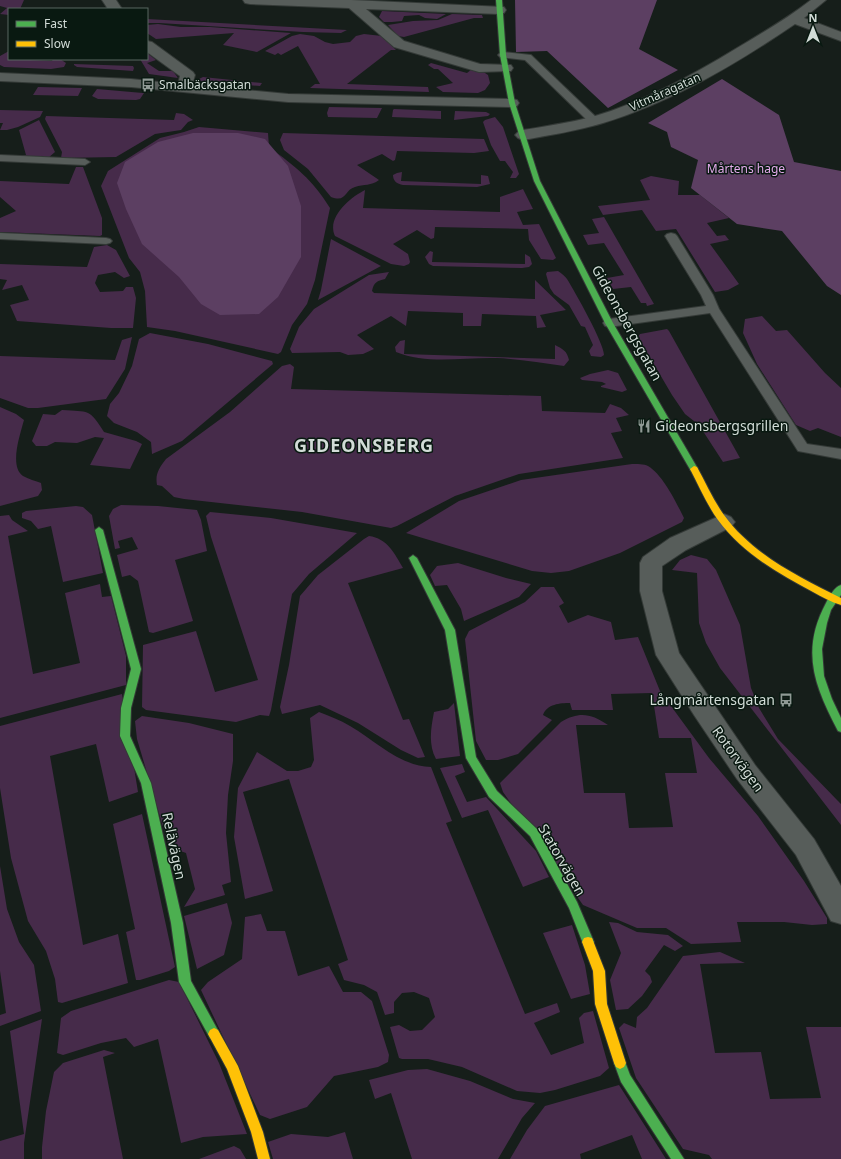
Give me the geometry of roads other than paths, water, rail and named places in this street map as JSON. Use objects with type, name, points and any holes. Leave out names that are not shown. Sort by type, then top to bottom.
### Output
[{"type":"street","points":[[250,0],[354,5],[499,5]]},
{"type":"street","name":"Vitmåragatan","points":[[523,135],[594,121],[654,99],[700,77],[794,19],[819,0]]},
{"type":"street","points":[[354,5],[399,44],[479,68],[504,62]]},
{"type":"street","name":"Gideonsbergsgatan","points":[[499,5],[504,62],[512,103],[537,181],[608,323],[724,522],[751,549],[781,571],[841,602]]},
{"type":"street","points":[[794,19],[841,37]]},
{"type":"street","points":[[148,46],[188,75],[183,89]]},
{"type":"street","points":[[0,77],[131,83],[288,98],[512,103]]},
{"type":"street","name":"Rotorvägen","points":[[724,522],[678,544],[651,563],[651,591],[668,655],[746,772],[805,847],[841,912]]},
{"type":"street","name":"Relävägen","points":[[99,530],[136,669],[126,708],[125,736],[146,783],[176,923],[185,982],[232,1066],[257,1132],[264,1159]]},
{"type":"street","name":"Statorvägen","points":[[413,558],[450,630],[471,758],[493,794],[534,833],[573,906],[599,971],[601,1004],[625,1078],[678,1159]]},
{"type":"street","points":[[841,588],[831,598],[819,628],[818,658],[821,684],[841,728]]},
{"type":"lane","points":[[504,62],[528,56],[594,121]]},
{"type":"lane","points":[[0,158],[85,162]]},
{"type":"lane","points":[[0,236],[106,241]]},
{"type":"lane","points":[[671,236],[707,294],[714,309],[803,448],[841,454]]},
{"type":"lane","points":[[608,323],[714,309]]},
{"type":"place","name":"Smalbäcksgatan","points":[[148,85]]},
{"type":"place","name":"Gideonsbergsgrillen","points":[[644,426]]},
{"type":"place","name":"Långmårtensgatan","points":[[786,700]]},
{"type":"district","name":"GIDEONSBERG","points":[[364,446]]},
{"type":"park label","name":"Mårtens hage","points":[[746,169]]}]
